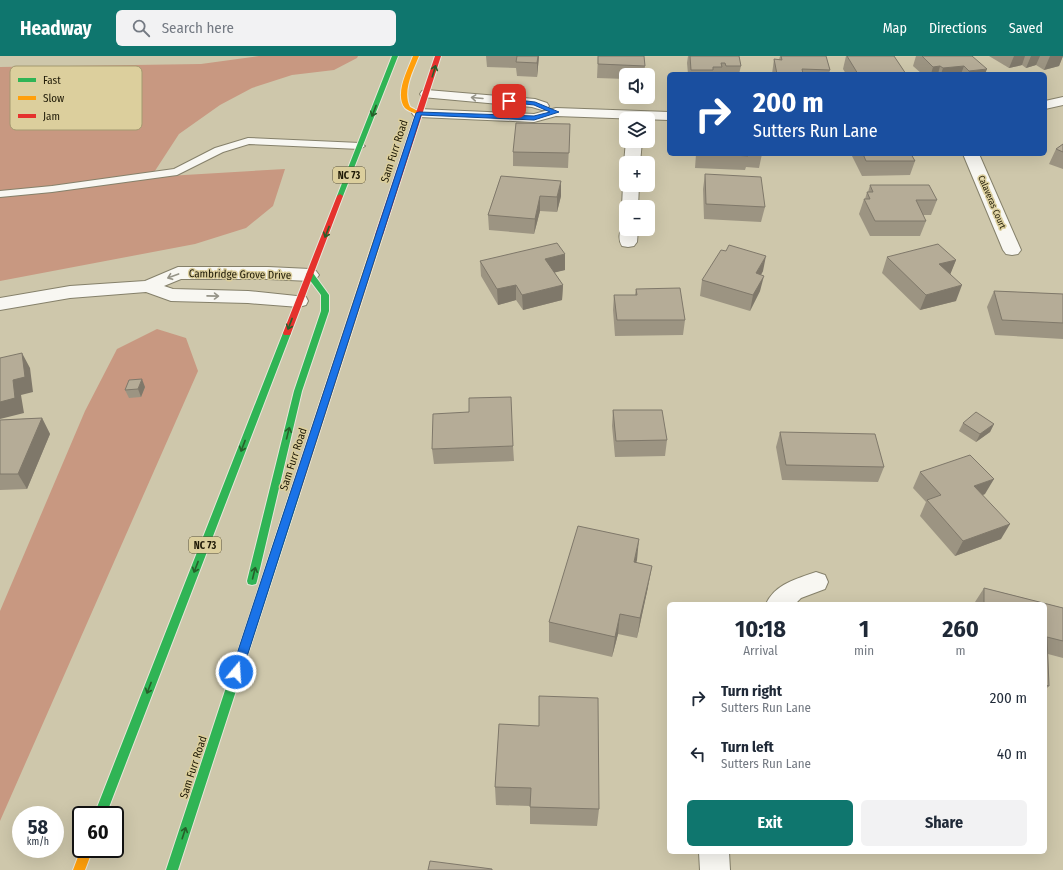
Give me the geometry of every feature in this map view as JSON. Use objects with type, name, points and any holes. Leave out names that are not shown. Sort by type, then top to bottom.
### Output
[{"type":"main road","name":"NC 73","points":[[103,806],[395,56]]},
{"type":"main road","points":[[416,56],[404,97],[406,105],[409,109],[419,113]]},
{"type":"main road","name":"Sam Furr Road","points":[[172,870],[419,113],[427,94],[438,56]]},
{"type":"main road","points":[[250,592],[298,391],[325,311],[327,299],[323,291],[310,275]]},
{"type":"main road","points":[[212,747],[240,631]]},
{"type":"main road","points":[[79,870],[84,858]]},
{"type":"street","points":[[427,94],[535,103],[556,112]]},
{"type":"street","points":[[1047,105],[1063,101]]},
{"type":"street","points":[[419,113],[534,118],[556,112],[619,116]]},
{"type":"street","points":[[655,116],[667,116]]},
{"type":"street","name":"Calaveras Court","points":[[972,156],[1012,250]]},
{"type":"street","name":"Cambridge Grove Drive","points":[[0,304],[70,292],[148,286],[178,273],[268,273],[310,275]]},
{"type":"street","name":"Cambridge Grove Drive","points":[[148,286],[171,295],[248,297],[299,301]]},
{"type":"street","points":[[780,602],[792,591],[816,582]]},
{"type":"street","points":[[714,854],[714,870]]},
{"type":"lane","points":[[0,194],[52,189],[177,172],[219,150],[248,142],[360,146]]},
{"type":"shaded area","points":[[259,56],[358,56],[357,58],[334,70],[292,75],[252,88],[220,105],[179,134],[151,177],[285,169],[273,206],[246,228],[195,244],[0,281],[0,67],[10,67],[10,130],[142,130],[142,66],[67,66],[201,64]]},
{"type":"shaded area","points":[[157,329],[186,338],[198,371],[0,821],[0,611],[85,411],[117,349]]},
{"type":"building","points":[[517,56],[538,56],[537,63],[516,62]]},
{"type":"building","points":[[598,56],[644,56],[645,66],[598,64]]},
{"type":"building","points":[[690,56],[739,56],[741,66],[726,66],[725,63],[721,63],[722,67],[713,67],[713,70],[691,70]]},
{"type":"building","points":[[781,56],[826,56],[830,70],[802,69],[803,72],[777,72],[774,59],[782,60]]},
{"type":"building","points":[[847,56],[894,56],[905,72],[857,72]]},
{"type":"building","points":[[922,56],[972,56],[987,69],[969,71],[964,66],[943,68],[940,66],[933,67]]},
{"type":"building","points":[[516,123],[570,124],[569,153],[513,152]]},
{"type":"building","points":[[1063,144],[1063,152],[1056,149]]},
{"type":"building","points":[[864,156],[912,156],[915,161],[866,161]]},
{"type":"building","points":[[705,174],[761,177],[765,207],[706,204]]},
{"type":"building","points":[[501,176],[561,181],[557,197],[540,196],[535,219],[488,215]]},
{"type":"building","points":[[870,185],[929,185],[937,200],[916,200],[926,221],[875,221],[864,199],[870,199],[867,192],[873,192]]},
{"type":"building","points":[[557,243],[565,254],[545,259],[563,285],[522,295],[516,285],[497,289],[480,261]]},
{"type":"building","points":[[938,244],[956,260],[939,264],[962,285],[926,295],[887,257]]},
{"type":"building","points":[[729,245],[766,256],[756,273],[764,276],[753,295],[702,280],[721,250],[726,251]]},
{"type":"building","points":[[680,288],[685,320],[617,320],[614,295],[637,295],[636,289]]},
{"type":"building","points":[[994,291],[1063,294],[1063,323],[1002,320]]},
{"type":"building","points":[[22,353],[25,377],[13,380],[15,398],[0,402],[0,358]]},
{"type":"building","points":[[142,379],[138,389],[125,390],[129,380]]},
{"type":"building","points":[[511,397],[513,446],[432,449],[433,414],[469,412],[469,398]]},
{"type":"building","points":[[613,410],[662,410],[667,440],[616,441]]},
{"type":"building","points":[[976,412],[994,424],[980,434],[963,423]]},
{"type":"building","points":[[42,418],[18,474],[0,474],[0,420]]},
{"type":"building","points":[[780,432],[875,434],[884,467],[786,465]]},
{"type":"building","points":[[970,455],[994,479],[974,486],[1010,524],[963,541],[927,500],[941,495],[920,472]]},
{"type":"building","points":[[578,526],[639,539],[634,562],[652,566],[640,618],[620,614],[615,637],[549,622]]},
{"type":"building","points":[[984,588],[1039,602],[984,602]]},
{"type":"building","points":[[1047,604],[1063,608],[1063,641],[1047,637]]},
{"type":"building","points":[[1047,637],[1049,686],[1047,686]]},
{"type":"building","points":[[539,696],[598,698],[599,809],[530,807],[531,788],[495,787],[499,724],[539,726]]},
{"type":"building","points":[[430,861],[492,869],[492,870],[428,870]]},
{"type":"traffic: fast","points":[[340,196],[395,56]]},
{"type":"traffic: fast","points":[[252,581],[298,391],[325,311],[325,295],[310,275]]},
{"type":"traffic: fast","points":[[103,806],[287,333]]},
{"type":"traffic: fast","points":[[172,870],[295,493]]},
{"type":"traffic: slow","points":[[416,56],[406,82],[404,96],[405,103],[408,108],[419,113]]},
{"type":"traffic: slow","points":[[295,493],[379,235]]},
{"type":"traffic: slow","points":[[79,870],[84,858]]},
{"type":"traffic: jam","points":[[379,235],[438,56]]},
{"type":"traffic: jam","points":[[287,333],[340,196]]},
{"type":"route","points":[[236,672],[419,113],[534,118],[556,112],[535,103],[509,101]]}]
